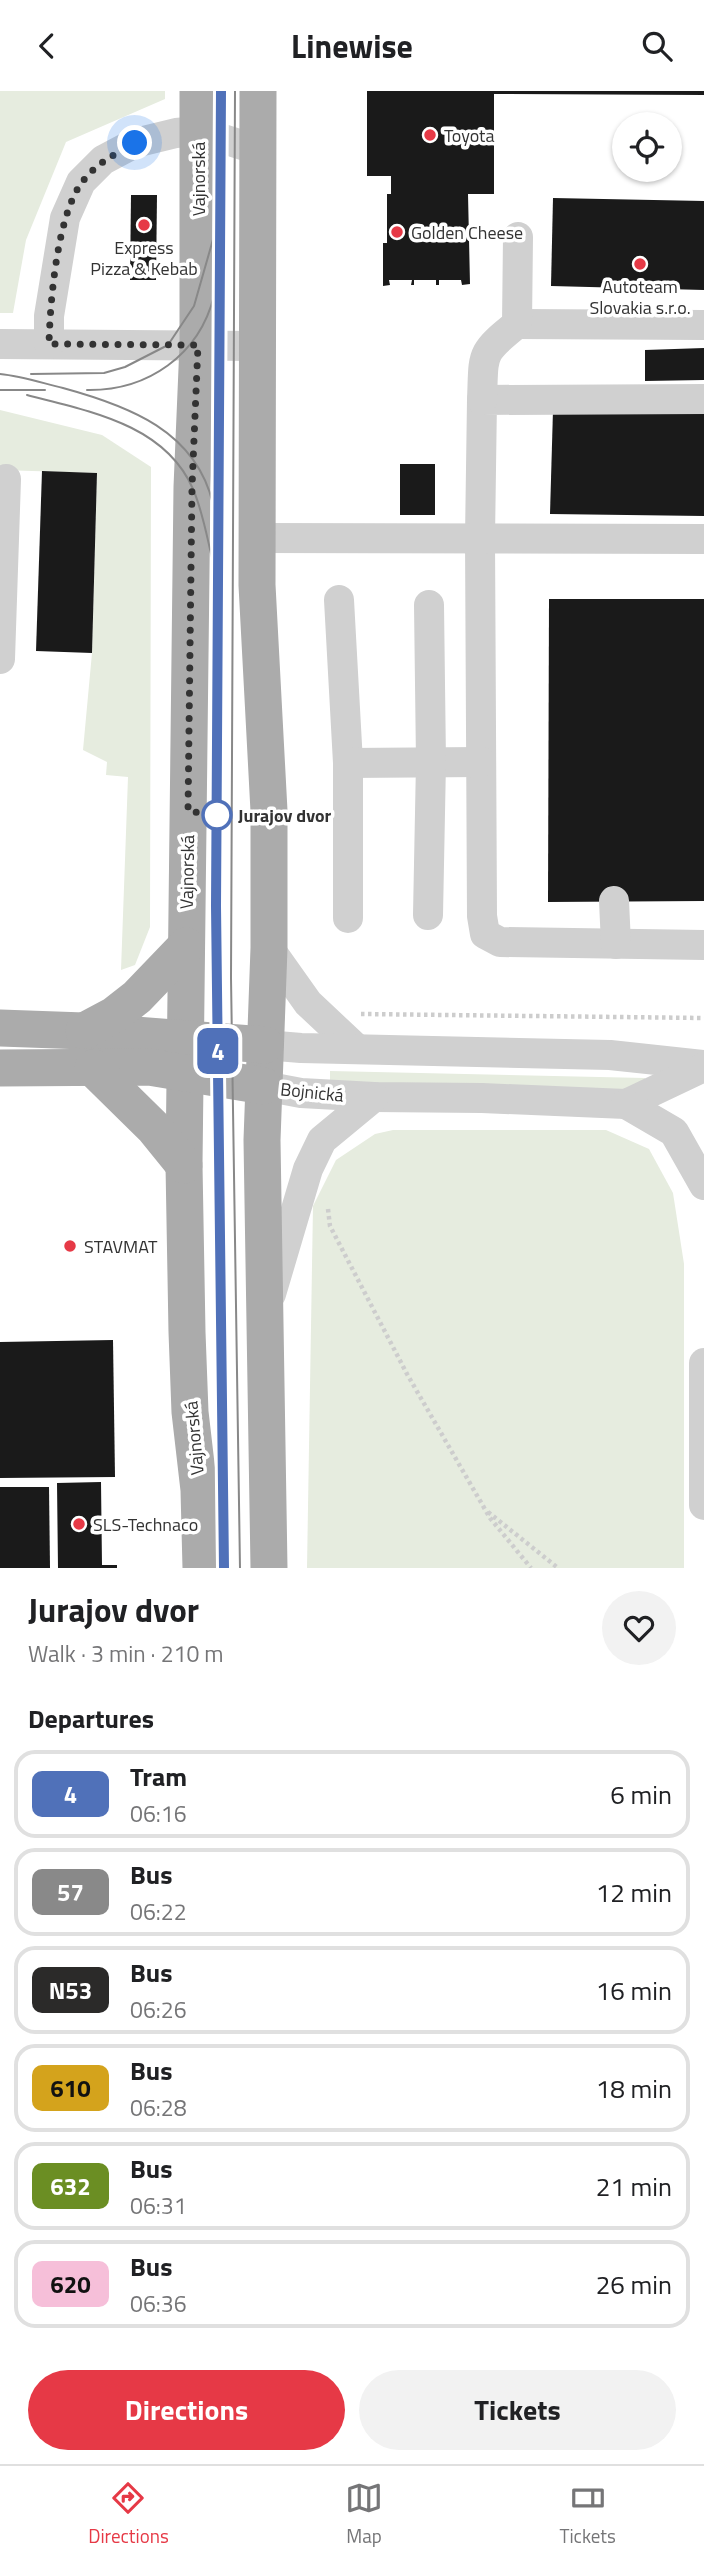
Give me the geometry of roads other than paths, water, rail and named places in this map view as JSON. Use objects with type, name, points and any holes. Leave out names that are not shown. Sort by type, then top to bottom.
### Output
[{"type":"main road","name":"Vajnorská","points":[[198,91],[198,345],[192,487],[184,1165],[187,1345],[190,1412],[199,1490],[201,1568]]},
{"type":"main road","points":[[258,91],[256,538],[269,811],[269,948],[262,1140],[269,1568]]},
{"type":"main road","points":[[84,1031],[114,1015],[137,997],[186,946]]},
{"type":"main road","name":"Bojnická","points":[[0,1028],[84,1031],[185,1055],[264,1086]]},
{"type":"main road","name":"Bojnická","points":[[0,1068],[149,1067],[185,1055],[265,1045]]},
{"type":"main road","points":[[93,1068],[154,1128],[184,1165]]},
{"type":"street","points":[[49,344],[50,316],[65,218],[81,182],[103,160],[135,143],[176,133],[198,131],[258,149]]},
{"type":"street","points":[[517,324],[518,237]]},
{"type":"street","points":[[704,325],[517,324],[490,346],[484,356],[480,538],[481,916],[485,934],[500,942],[704,944]]},
{"type":"street","points":[[0,344],[258,346]]},
{"type":"street","points":[[482,400],[704,399]]},
{"type":"street","points":[[0,659],[6,479]]},
{"type":"street","points":[[256,538],[704,538]]},
{"type":"street","points":[[339,600],[348,763],[348,918]]},
{"type":"street","points":[[428,915],[431,762],[429,605]]},
{"type":"street","points":[[348,763],[481,762]]},
{"type":"street","points":[[614,901],[616,944]]},
{"type":"street","points":[[269,948],[308,1003],[358,1049]]},
{"type":"street","name":"Bojnická","points":[[265,1045],[610,1055],[704,1066]]},
{"type":"street","name":"Bojnická","points":[[626,1104],[704,1066]]},
{"type":"street","name":"Bojnická","points":[[264,1086],[301,1093],[374,1097],[626,1104],[674,1132],[704,1185]]},
{"type":"street","points":[[265,1315],[308,1169],[322,1140],[374,1097]]},
{"type":"street","points":[[704,1363],[704,1505]]},
{"type":"tram line","points":[[221,91],[216,906],[224,1568]]},
{"type":"tram line","name":"4","points":[[221,91],[216,906],[224,1568]]},
{"type":"tram line","points":[[235,91],[231,978],[240,1568]]},
{"type":"tram line","points":[[31,374],[104,373],[125,367],[168,345],[194,306],[214,236]]},
{"type":"tram line","points":[[87,390],[130,384],[168,365],[196,336],[207,317],[214,296]]},
{"type":"tram line","points":[[0,374],[88,395],[135,413],[156,425],[192,458],[204,479],[213,504]]},
{"type":"tram line","points":[[0,390],[45,390]]},
{"type":"tram line","points":[[27,395],[75,407],[122,424],[164,449],[180,467],[193,489],[213,562]]},
{"type":"place","name":"Toyota","points":[[430,135]]},
{"type":"place","name":"Express Pizza & Kebab","points":[[144,225]]},
{"type":"place","name":"Golden Cheese","points":[[397,232]]},
{"type":"place","name":"Autoteam Slovakia s.r.o.","points":[[640,264]]},
{"type":"place","name":"Jurajov dvor","points":[[217,815]]},
{"type":"place","name":"STAVMAT","points":[[70,1246]]},
{"type":"place","name":"SLS-Technaco","points":[[79,1524]]}]
